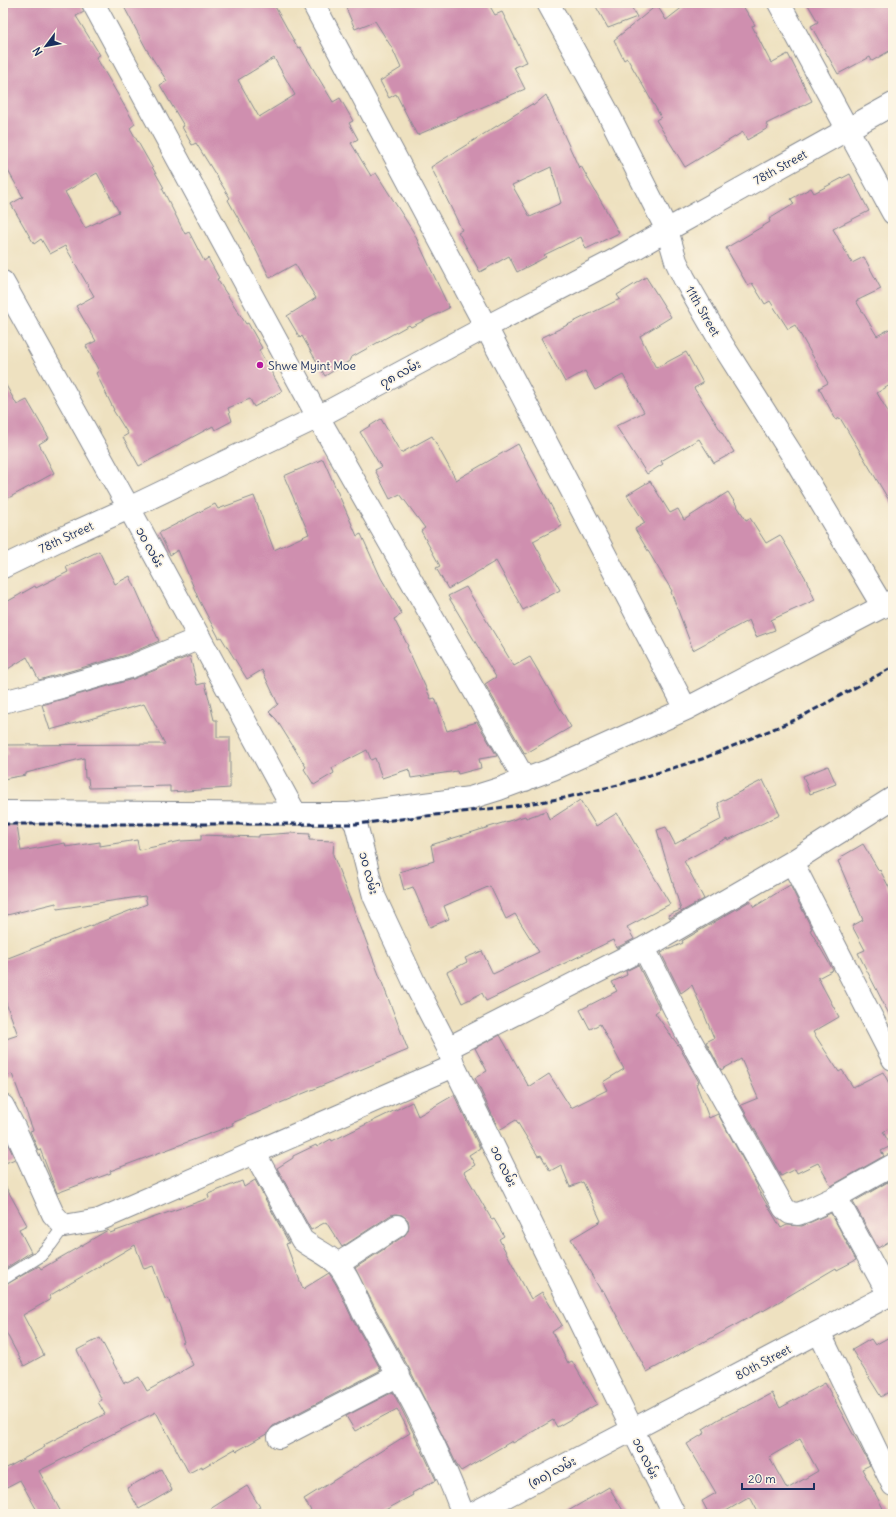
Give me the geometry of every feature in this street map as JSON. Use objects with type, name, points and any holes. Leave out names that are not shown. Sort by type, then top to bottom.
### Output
[{"type":"street","points":[[93,3],[318,417],[525,780]]},
{"type":"street","points":[[313,3],[486,327],[686,709]]},
{"type":"street","name":"11th Street","points":[[548,3],[606,110],[667,230],[676,261],[684,278],[722,344],[888,604]]},
{"type":"street","points":[[779,3],[893,213]]},
{"type":"street","name":"78th Street","points":[[667,230],[893,104]]},
{"type":"street","name":"၇၈ လမ်း","points":[[129,508],[318,417],[486,327],[614,261],[667,230]]},
{"type":"street","name":"၁၀ လမ်း","points":[[3,282],[129,508],[295,813]]},
{"type":"street","name":"78th Street","points":[[3,567],[129,508]]},
{"type":"street","points":[[3,812],[349,814],[470,798],[525,780],[594,751],[686,709],[888,604]]},
{"type":"street","points":[[3,702],[130,667],[200,638]]},
{"type":"street","points":[[3,1106],[53,1214],[64,1226],[99,1220],[254,1152],[451,1057],[792,862],[893,798]]},
{"type":"street","name":"၁၀ လမ်း","points":[[349,814],[356,824],[374,896],[415,984],[674,1514]]},
{"type":"street","points":[[792,862],[893,1059]]},
{"type":"street","points":[[644,948],[686,1032],[784,1208],[790,1213],[798,1214],[836,1197],[893,1165]]},
{"type":"street","points":[[254,1152],[302,1240],[338,1264],[399,1375],[436,1448],[463,1514]]},
{"type":"street","points":[[836,1197],[891,1294]]},
{"type":"street","points":[[338,1264],[397,1226]]},
{"type":"street","name":"80th Street","points":[[632,1430],[891,1294]]},
{"type":"street","points":[[819,1332],[893,1485]]},
{"type":"street","points":[[279,1437],[399,1375]]},
{"type":"street","name":"(၈၀) လမ်း","points":[[472,1514],[632,1430]]},
{"type":"lane","points":[[3,1279],[40,1256],[64,1226]]},
{"type":"building","points":[[3,3],[81,3],[84,12],[76,16],[100,55],[96,57],[135,124],[130,128],[164,188],[162,188],[185,234],[189,232],[204,261],[208,258],[219,278],[217,279],[246,324],[248,323],[262,348],[259,350],[282,391],[254,407],[250,399],[228,408],[232,421],[215,430],[213,426],[139,466],[123,437],[128,434],[113,410],[96,373],[99,371],[86,346],[96,341],[76,306],[94,296],[65,246],[50,254],[41,239],[34,244],[11,204],[23,197],[3,162]],"holes":[[[97,173],[119,212],[85,228],[65,192]]]},
{"type":"building","points":[[122,3],[273,3],[298,48],[300,47],[333,102],[340,98],[353,121],[349,123],[358,139],[351,143],[371,176],[376,173],[414,233],[449,308],[411,327],[409,325],[350,358],[351,360],[325,376],[302,336],[300,338],[287,316],[316,298],[295,264],[270,278],[228,200],[230,198],[196,143],[192,145],[182,127],[184,126],[160,85],[167,81],[147,50]],"holes":[[[274,58],[295,95],[259,117],[238,80]]]},
{"type":"building","points":[[358,3],[488,3],[495,15],[502,12],[527,62],[514,67],[525,89],[417,135],[396,94],[389,98],[380,81],[401,68],[392,48],[375,21],[355,29],[346,8]]},
{"type":"building","points":[[594,3],[629,3],[637,17],[608,28]]},
{"type":"building","points":[[688,3],[741,3],[755,25],[752,26],[771,63],[788,54],[812,101],[766,124],[768,128],[747,140],[743,132],[685,167],[656,120],[661,117],[627,58],[624,60],[614,40],[657,5],[666,20]]},
{"type":"building","points":[[807,3],[893,3],[893,49],[872,61],[870,57],[838,74],[811,26],[818,22]]},
{"type":"building","points":[[546,95],[579,168],[581,166],[619,233],[586,249],[581,237],[544,255],[546,257],[517,272],[509,256],[480,272],[458,232],[462,230],[431,167],[532,104],[533,106]],"holes":[[[551,167],[561,203],[530,217],[512,185]]]},
{"type":"building","points":[[850,174],[869,211],[833,229],[852,263],[864,257],[881,289],[856,301],[877,336],[893,327],[893,383],[877,393],[893,420],[893,507],[840,418],[836,420],[819,388],[828,383],[795,325],[788,329],[770,301],[765,304],[752,283],[748,286],[726,248],[770,222],[769,219],[794,204],[791,199],[811,188],[814,193]]},
{"type":"building","points":[[646,277],[671,317],[640,336],[656,368],[686,352],[703,383],[694,388],[734,452],[714,463],[699,439],[661,461],[663,464],[647,474],[616,426],[644,412],[623,375],[595,390],[585,371],[565,382],[541,338],[620,299],[617,295]]},
{"type":"building","points":[[3,380],[17,405],[27,400],[49,438],[39,444],[54,473],[3,501]]},
{"type":"building","points":[[381,419],[401,453],[432,436],[456,480],[518,444],[562,526],[533,541],[560,590],[523,610],[496,561],[448,589],[436,568],[440,566],[421,531],[425,528],[400,494],[390,499],[375,470],[381,467],[360,432]]},
{"type":"building","points":[[323,459],[357,536],[361,534],[381,578],[402,614],[394,619],[408,646],[407,647],[431,699],[435,698],[447,731],[477,722],[497,756],[479,759],[481,768],[458,774],[457,771],[411,778],[409,769],[382,778],[375,758],[371,760],[367,750],[332,768],[334,773],[314,785],[304,769],[306,767],[276,719],[269,712],[278,704],[262,670],[247,679],[221,637],[219,638],[199,600],[178,550],[170,555],[159,533],[215,504],[218,509],[254,496],[274,550],[309,534],[284,476]]},
{"type":"building","points":[[650,481],[670,513],[678,509],[684,520],[728,492],[746,520],[750,518],[766,543],[780,535],[805,577],[815,600],[771,620],[775,630],[756,637],[749,620],[693,650],[671,592],[672,591],[635,529],[645,523],[627,495]]},
{"type":"building","points":[[99,551],[115,584],[130,576],[159,641],[126,655],[39,680],[27,657],[3,672],[3,604],[35,586],[36,588],[68,572],[66,567]]},
{"type":"building","points":[[466,587],[514,666],[530,657],[571,727],[525,754],[485,684],[496,677],[448,596]]},
{"type":"building","points":[[190,656],[197,685],[205,683],[214,720],[217,720],[217,737],[230,737],[230,788],[170,792],[170,786],[89,788],[88,778],[85,778],[84,758],[26,773],[26,775],[3,779],[3,755],[8,754],[6,745],[165,744],[144,704],[50,730],[42,705],[133,679]]},
{"type":"building","points":[[828,766],[836,784],[810,794],[803,776]]},
{"type":"building","points":[[763,780],[780,815],[728,840],[727,838],[684,861],[704,899],[670,918],[668,915],[681,910],[657,830],[666,827],[675,844],[722,819],[718,803]]},
{"type":"building","points":[[580,800],[596,826],[617,813],[670,904],[627,927],[634,939],[616,948],[613,940],[486,1001],[482,993],[462,1003],[447,972],[467,962],[465,958],[482,951],[493,974],[539,952],[515,914],[506,919],[490,886],[444,906],[449,919],[430,927],[413,887],[404,890],[399,872],[434,861],[431,845],[546,811],[549,820]]},
{"type":"building","points":[[3,824],[17,825],[21,851],[65,843],[66,847],[100,842],[100,846],[137,840],[139,850],[181,841],[201,840],[201,835],[259,837],[259,835],[291,833],[310,834],[309,840],[334,841],[333,855],[408,1050],[232,1123],[233,1125],[110,1171],[111,1173],[57,1193],[40,1149],[38,1150],[30,1131],[33,1130],[12,1074],[3,1077],[3,1040],[18,1035],[3,995],[3,960],[147,904],[145,896],[57,909],[56,903],[3,916]]},
{"type":"building","points":[[863,844],[879,871],[880,870],[893,895],[893,1022],[858,953],[865,950],[852,926],[863,920],[838,861],[842,859],[841,857]]},
{"type":"building","points":[[790,885],[812,929],[810,930],[833,970],[818,978],[839,1017],[813,1032],[839,1072],[842,1070],[853,1087],[883,1072],[893,1091],[893,1126],[883,1132],[891,1146],[881,1151],[884,1156],[831,1186],[818,1163],[797,1173],[795,1169],[781,1176],[741,1105],[758,1098],[741,1059],[721,1070],[706,1042],[714,1038],[692,985],[681,993],[661,953],[683,943],[682,941],[750,901],[754,907]]},
{"type":"building","points":[[638,965],[660,1009],[655,1013],[680,1048],[699,1082],[696,1084],[709,1118],[718,1114],[758,1187],[757,1188],[781,1228],[787,1225],[802,1226],[831,1213],[856,1260],[837,1270],[836,1268],[763,1311],[647,1372],[603,1290],[601,1291],[571,1239],[601,1221],[583,1182],[570,1187],[561,1165],[550,1171],[541,1155],[538,1156],[516,1120],[499,1130],[475,1078],[487,1071],[475,1048],[500,1035],[529,1087],[549,1074],[571,1108],[607,1090],[603,1082],[624,1069],[600,1024],[590,1029],[580,1010],[617,991],[612,982],[627,975],[626,971]]},
{"type":"building","points":[[454,1095],[480,1148],[469,1155],[475,1165],[464,1172],[492,1220],[494,1219],[504,1236],[499,1239],[531,1299],[542,1292],[562,1325],[552,1332],[568,1363],[572,1361],[597,1404],[557,1427],[553,1420],[513,1443],[512,1441],[461,1471],[410,1370],[374,1306],[355,1268],[404,1236],[408,1231],[408,1220],[402,1215],[391,1215],[342,1247],[326,1222],[311,1230],[277,1168],[293,1158],[293,1156],[316,1145],[317,1147],[331,1139],[332,1141],[412,1102],[418,1116]]},
{"type":"building","points":[[6,1140],[15,1159],[3,1164],[3,1142]]},
{"type":"building","points":[[893,1179],[893,1239],[878,1248],[853,1202]]},
{"type":"building","points":[[255,1180],[289,1243],[286,1244],[303,1289],[329,1273],[381,1370],[273,1426],[268,1433],[237,1451],[235,1449],[202,1468],[202,1466],[189,1473],[156,1412],[39,1471],[62,1514],[39,1514],[20,1480],[3,1489],[3,1470],[45,1447],[44,1445],[105,1414],[98,1402],[102,1400],[77,1350],[100,1338],[124,1383],[139,1377],[147,1391],[193,1365],[182,1343],[184,1342],[168,1298],[165,1299],[153,1266],[144,1269],[135,1245],[49,1296],[51,1299],[23,1315],[44,1355],[24,1366],[3,1327],[3,1286],[39,1266],[41,1269],[108,1230],[110,1233],[209,1198],[208,1194],[242,1181],[244,1187]]},
{"type":"building","points":[[3,1182],[27,1225],[19,1229],[31,1252],[3,1270]]},
{"type":"building","points":[[893,1335],[893,1389],[881,1397],[852,1350],[871,1339],[875,1345]]},
{"type":"building","points":[[825,1383],[870,1465],[862,1469],[886,1514],[759,1514],[750,1497],[721,1514],[709,1514],[702,1501],[716,1493],[687,1444],[705,1433],[703,1429],[719,1419],[772,1393],[780,1408]],"holes":[[[800,1439],[818,1471],[787,1489],[769,1457]]]},
{"type":"building","points":[[393,1392],[436,1480],[412,1493],[413,1495],[378,1514],[313,1514],[304,1499],[410,1433],[397,1409],[355,1431],[346,1416]]},
{"type":"building","points":[[161,1469],[172,1490],[139,1509],[127,1488]]},
{"type":"building","points":[[247,1486],[260,1507],[248,1514],[202,1514]]},
{"type":"building","points":[[609,1487],[625,1514],[563,1514]]},
{"type":"railway","points":[[3,824],[356,824],[515,806],[564,798],[618,785],[702,759],[797,719],[893,667]]},
{"type":"place","name":"Shwe Myint Moe","points":[[260,365]]}]
